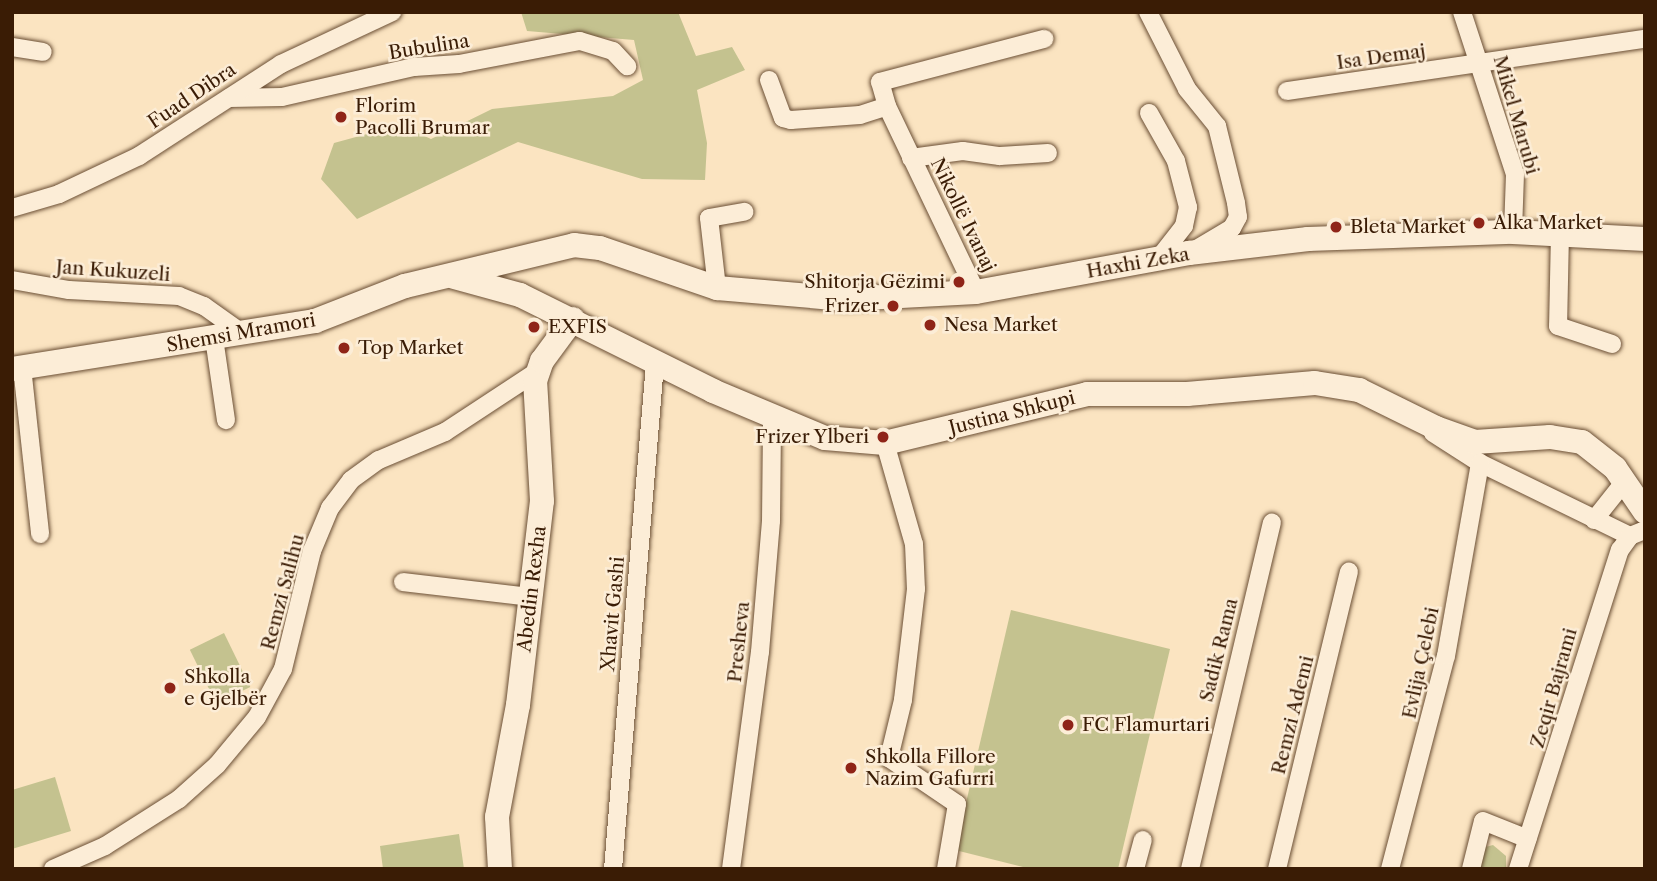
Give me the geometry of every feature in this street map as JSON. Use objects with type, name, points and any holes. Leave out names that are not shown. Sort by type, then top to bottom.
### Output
[{"type":"street","name":"Fuad Dibra","points":[[12,208],[59,194],[139,156],[281,64],[392,12]]},
{"type":"street","points":[[1148,12],[1187,89],[1217,126],[1236,203],[1238,218],[1232,228],[1189,253]]},
{"type":"street","name":"Mikel Marubi","points":[[1462,12],[1515,174],[1513,232]]},
{"type":"street","points":[[769,80],[783,118],[791,120],[860,115],[887,106],[880,82],[1044,39]]},
{"type":"street","name":"Isa Demaj","points":[[1287,91],[1645,39]]},
{"type":"street","name":"Bubulina","points":[[229,98],[282,97],[414,67],[460,64],[580,41],[613,51],[627,66]]},
{"type":"street","points":[[12,47],[43,52]]},
{"type":"street","name":"Nikollë Ivanaj","points":[[887,106],[976,292]]},
{"type":"street","points":[[1149,113],[1177,160],[1188,208],[1184,226],[1159,258]]},
{"type":"street","name":"Nikollë Ivanaj","points":[[911,158],[963,151],[1000,156],[1048,153]]},
{"type":"street","points":[[717,288],[709,218],[744,212]]},
{"type":"street","name":"Haxhi Zeka","points":[[454,277],[574,245],[600,248],[717,288],[845,299],[976,292],[1189,253],[1361,235],[1513,232],[1645,239]]},
{"type":"street","points":[[1560,233],[1558,326],[1612,344]]},
{"type":"street","name":"Justina Shkupi","points":[[454,277],[520,295],[573,319],[656,364],[772,418],[825,438],[885,443],[1087,394],[1187,394],[1315,383],[1359,390],[1475,442],[1550,437],[1582,442],[1604,457],[1625,481],[1645,512]]},
{"type":"street","name":"Shemsi Mramori","points":[[40,534],[17,368],[315,321],[405,286],[454,277]]},
{"type":"street","name":"Jan Kukuzeli","points":[[12,280],[69,290],[179,296],[204,306],[242,333]]},
{"type":"street","points":[[538,371],[573,319]]},
{"type":"street","points":[[214,338],[226,420]]},
{"type":"street","name":"Xhavit Gashi","points":[[613,869],[656,364]]},
{"type":"street","name":"Abedin Rexha","points":[[499,869],[498,817],[531,597],[542,501],[538,371]]},
{"type":"street","name":"Remzi Salihu","points":[[53,869],[105,846],[179,799],[217,765],[257,717],[284,669],[312,551],[330,509],[351,480],[379,460],[445,432],[538,371]]},
{"type":"street","points":[[1414,416],[1440,440],[1480,463],[1594,520],[1638,533]]},
{"type":"street","name":"Presheva","points":[[731,869],[761,638],[771,521],[772,418]]},
{"type":"street","points":[[885,443],[914,544],[916,589],[903,700],[889,758],[957,804],[946,869]]},
{"type":"street","name":"Evlija Çelebi","points":[[1390,869],[1446,656],[1480,463]]},
{"type":"street","points":[[1594,520],[1625,481]]},
{"type":"street","name":"Sadik Rama","points":[[1189,869],[1272,523]]},
{"type":"street","name":"Zeqir Bajrami","points":[[1518,869],[1620,550],[1638,533]]},
{"type":"street","name":"Remzi Ademi","points":[[1277,869],[1349,572]]},
{"type":"street","points":[[404,582],[531,597]]},
{"type":"street","points":[[1471,869],[1483,821],[1528,839]]},
{"type":"street","points":[[1135,869],[1143,840]]},
{"type":"shaded area","points":[[521,12],[678,12],[696,56],[732,47],[745,70],[697,90],[707,143],[705,180],[642,179],[518,142],[357,219],[321,179],[334,143],[400,125],[431,139],[492,109],[613,96],[643,80],[634,40],[527,31]]},
{"type":"shaded area","name":"FC Flamurtari","points":[[1011,610],[1170,649],[1118,869],[1031,869],[955,850]]},
{"type":"shaded area","points":[[224,633],[250,687],[216,704],[190,650]]},
{"type":"shaded area","points":[[55,777],[71,831],[12,849],[12,790]]},
{"type":"shaded area","points":[[459,834],[464,869],[383,869],[380,846]]},
{"type":"shaded area","points":[[1493,845],[1506,856],[1506,869],[1476,869],[1482,848]]},
{"type":"place","name":"Florim Pacolli Brumar","points":[[341,117]]},
{"type":"place","name":"Alka Market","points":[[1479,223]]},
{"type":"place","name":"Bleta Market","points":[[1336,227]]},
{"type":"place","name":"Shitorja Gëzimi","points":[[959,282]]},
{"type":"place","name":"Frizer","points":[[893,306]]},
{"type":"place","name":"Nesa Market","points":[[930,325]]},
{"type":"place","name":"EXFIS","points":[[534,327]]},
{"type":"place","name":"Top Market","points":[[344,348]]},
{"type":"place","name":"Frizer Ylberi","points":[[883,437]]},
{"type":"place","name":"Shkolla e Gjelbër","points":[[170,688]]},
{"type":"place","name":"FC Flamurtari","points":[[1068,725]]},
{"type":"place","name":"Shkolla Fillore Nazim Gafurri","points":[[851,768]]}]
